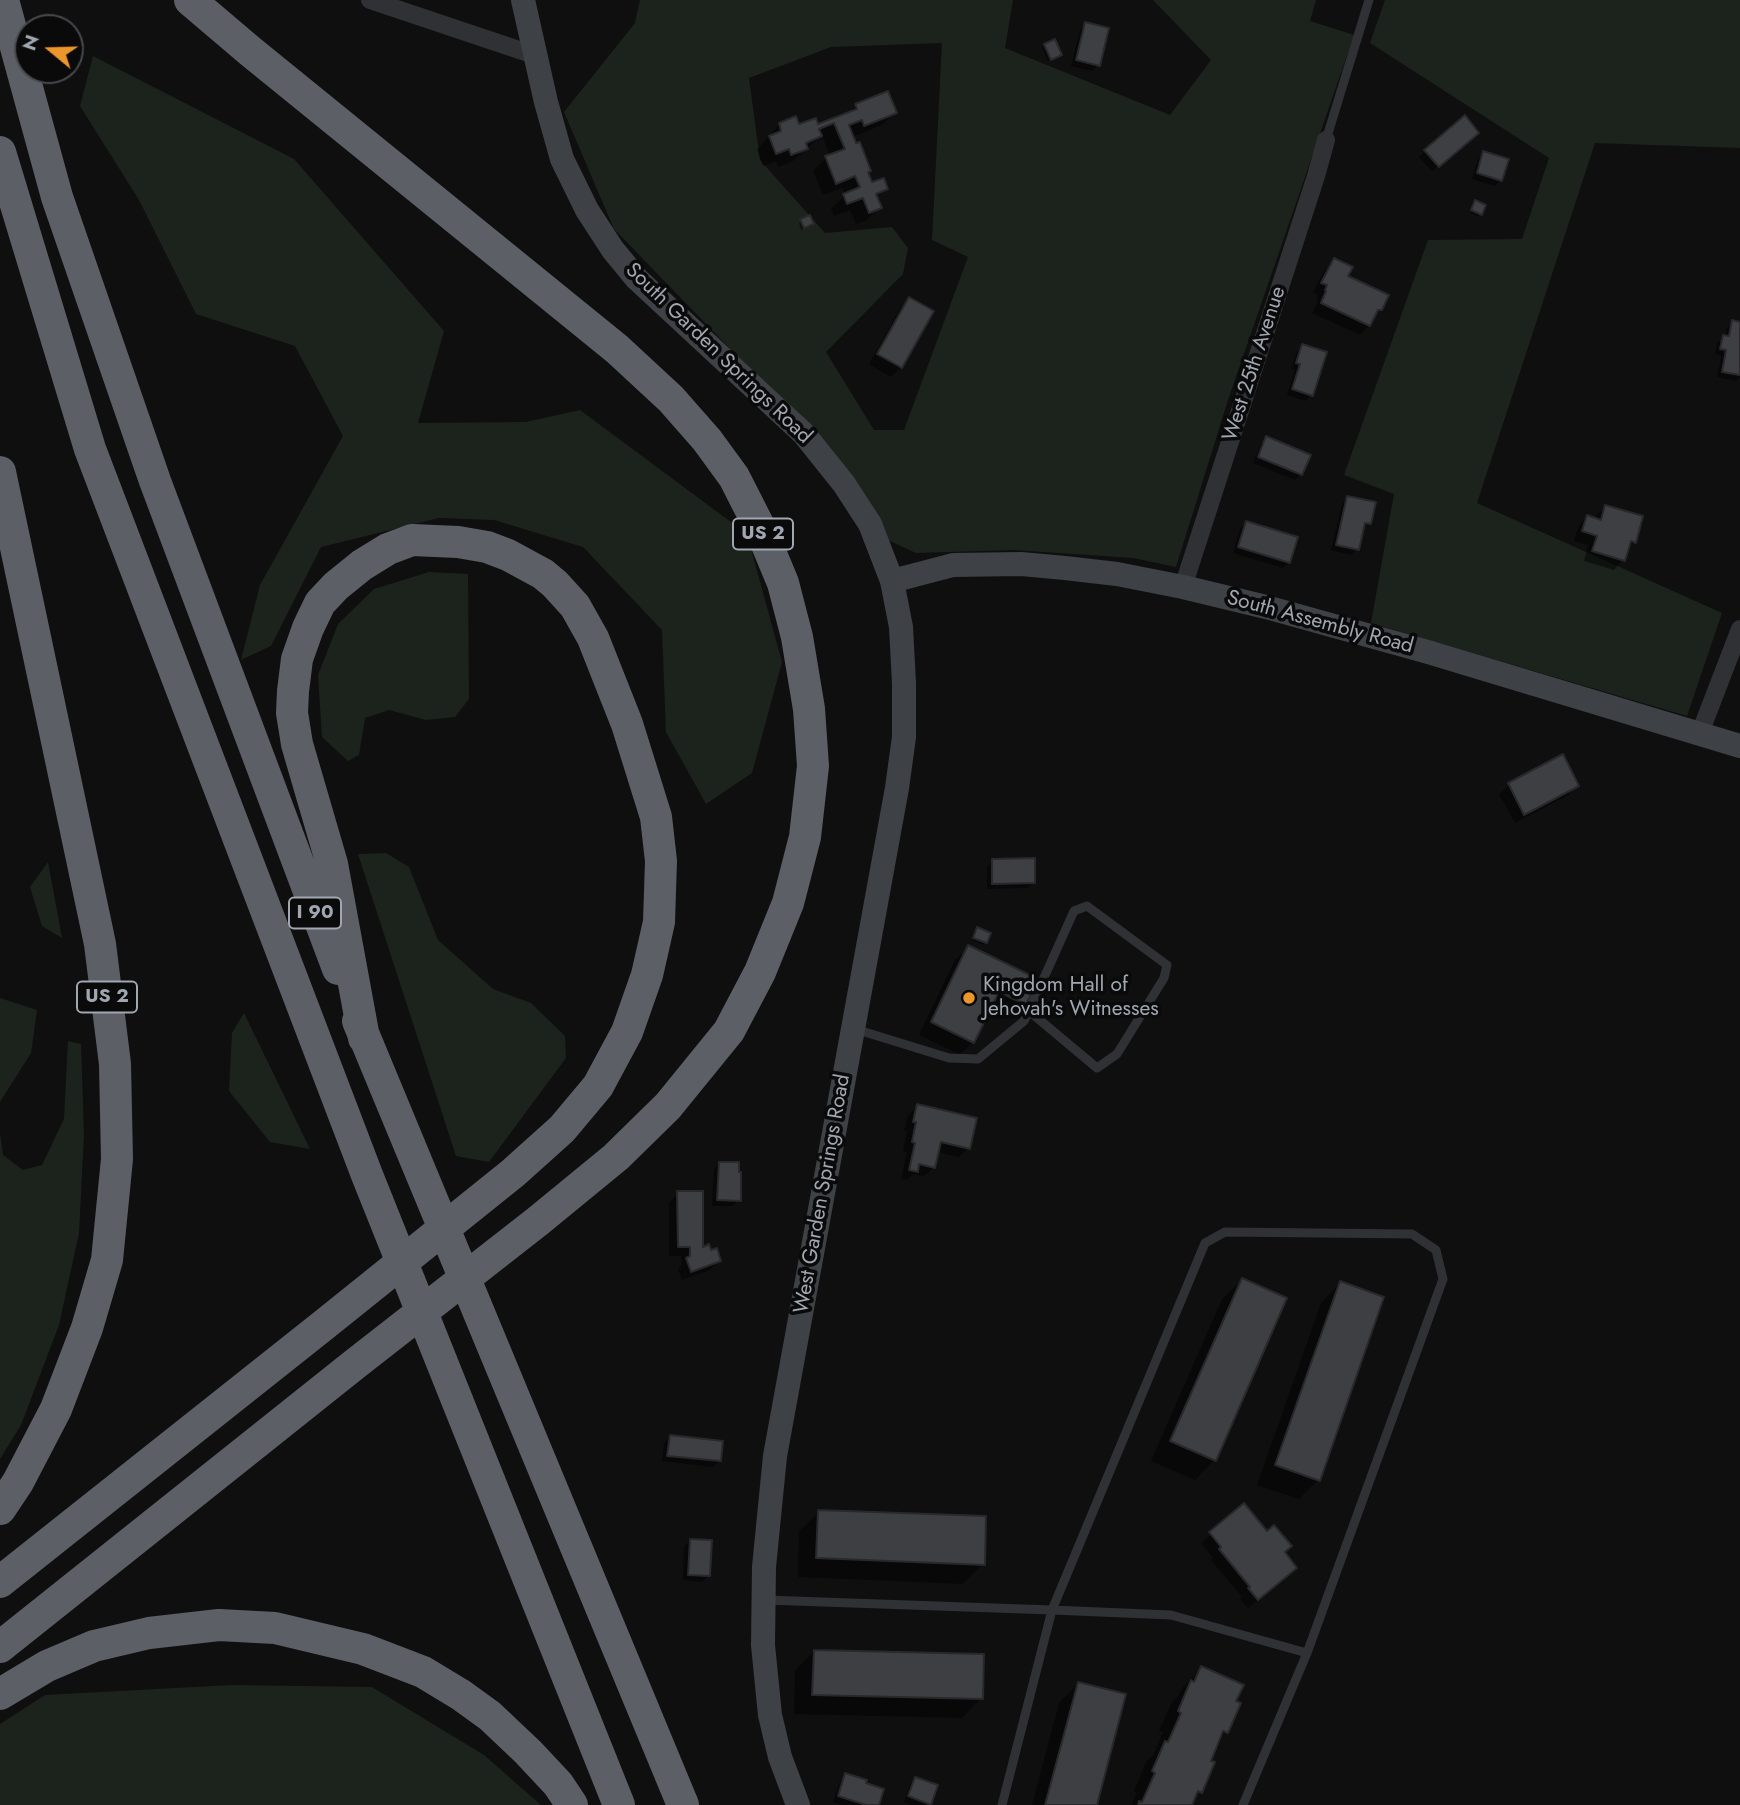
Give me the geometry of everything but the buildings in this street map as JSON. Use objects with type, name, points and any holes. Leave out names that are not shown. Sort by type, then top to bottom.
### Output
[{"type":"highway","name":"I 90","points":[[3,0],[57,197],[155,481],[306,889],[364,1038],[683,1805]]},
{"type":"highway","name":"US 2","points":[[0,1647],[538,1222],[616,1157],[668,1106],[729,1031],[760,972],[788,904],[805,837],[813,766],[810,709],[797,637],[783,583],[761,530],[734,477],[671,399],[617,349],[190,0]]},
{"type":"highway","name":"I 90","points":[[0,152],[90,449],[362,1162],[619,1805]]},
{"type":"highway","name":"US 2","points":[[0,472],[100,944],[116,1064],[117,1159],[107,1260],[88,1328],[56,1409],[18,1482],[0,1509]]},
{"type":"highway","points":[[0,1583],[513,1173],[562,1129],[598,1086],[627,1032],[647,975],[659,922],[661,861],[656,817],[627,724],[593,638],[575,606],[543,574],[487,547],[458,542],[412,540],[388,549],[362,565],[320,603],[297,659],[292,713],[297,744],[332,864],[364,1038]]},
{"type":"highway","points":[[0,1694],[47,1666],[105,1643],[149,1633],[219,1625],[275,1628],[363,1649],[423,1672],[490,1716],[558,1784],[572,1805]]},
{"type":"street","points":[[370,0],[537,56]]},
{"type":"street","name":"South Garden Springs Road","points":[[523,0],[562,159],[587,210],[613,250],[637,279],[804,434],[844,484],[870,524],[892,582]]},
{"type":"street","name":"West 25th Avenue","points":[[1182,587],[1326,140]]},
{"type":"street","name":"South Assembly Road","points":[[892,582],[953,565],[1021,564],[1117,574],[1266,607],[1428,652],[1740,746]]},
{"type":"street","name":"West Garden Springs Road","points":[[797,1805],[780,1757],[770,1715],[763,1645],[764,1567],[775,1456],[897,788],[904,737],[901,627],[892,582]]},
{"type":"street","points":[[1700,733],[1740,629]]},
{"type":"lane","points":[[1326,140],[1369,0]]},
{"type":"lane","points":[[853,1029],[949,1058],[978,1059],[1024,1021],[1074,911],[1087,906],[1167,965],[1164,978],[1116,1054],[1097,1068],[1029,1011]]},
{"type":"lane","points":[[1002,1805],[1052,1610],[1205,1243],[1225,1232],[1412,1234],[1436,1250],[1443,1279],[1307,1653],[1243,1805]]},
{"type":"lane","points":[[764,1600],[1171,1615],[1307,1653]]},
{"type":"shaded area","points":[[640,0],[1013,0],[1005,48],[1170,115],[1211,60],[1153,0],[1316,0],[1310,21],[1354,35],[1228,400],[1176,567],[1133,558],[1014,550],[916,553],[888,540],[770,390],[614,229],[564,112],[635,23]],"holes":[[[942,43],[932,240],[968,257],[904,430],[874,430],[826,352],[903,274],[908,248],[892,227],[825,233],[760,160],[749,78],[831,47]]]},
{"type":"shaded area","points":[[1385,0],[1740,0],[1740,148],[1595,143],[1477,503],[1722,613],[1687,716],[1371,623],[1394,494],[1344,475],[1428,240],[1522,239],[1549,158],[1370,43]]},
{"type":"shaded area","points":[[93,56],[294,159],[444,331],[418,423],[526,422],[580,410],[747,534],[782,662],[752,773],[706,804],[666,732],[662,630],[583,547],[494,520],[439,518],[321,547],[271,646],[241,660],[260,585],[343,436],[295,346],[196,314],[139,200],[80,106]]},
{"type":"shaded area","points":[[429,572],[468,574],[469,699],[455,717],[426,720],[389,710],[365,718],[359,755],[348,761],[322,737],[318,675],[338,624],[374,589]]},
{"type":"shaded area","points":[[386,853],[409,867],[438,940],[493,989],[531,1003],[565,1036],[566,1058],[489,1162],[456,1156],[358,854]]},
{"type":"shaded area","points":[[48,862],[62,938],[42,926],[30,887]]},
{"type":"shaded area","points":[[0,998],[37,1010],[31,1053],[0,1102]]},
{"type":"shaded area","points":[[244,1013],[310,1149],[270,1142],[229,1091],[232,1033]]},
{"type":"shaded area","points":[[68,1041],[81,1044],[84,1135],[79,1233],[59,1325],[21,1425],[0,1459],[0,1133],[3,1155],[23,1170],[42,1165],[64,1119]]},
{"type":"shaded area","points":[[232,1685],[372,1687],[484,1755],[541,1805],[0,1805],[0,1724],[45,1695]]},
{"type":"place","name":"Kingdom Hall of Jehovah's Witnesses","points":[[969,998]]}]
